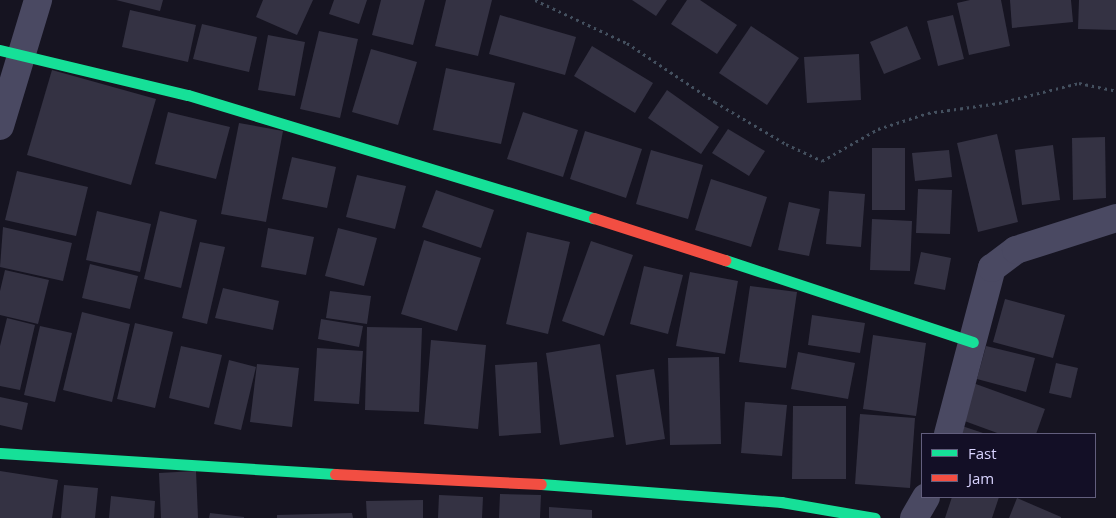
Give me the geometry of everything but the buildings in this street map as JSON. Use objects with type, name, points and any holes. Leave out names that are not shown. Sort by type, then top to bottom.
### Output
[{"type":"street","points":[[0,126],[10,52],[38,0]]},
{"type":"street","points":[[10,52],[188,95],[657,237],[973,342]]},
{"type":"street","points":[[948,433],[973,342],[985,284],[992,268],[1003,256],[1116,218]]},
{"type":"street","points":[[0,453],[217,468],[562,485],[628,493],[781,502],[875,518]]},
{"type":"street","points":[[914,518],[925,498]]},
{"type":"path","points":[[535,0],[627,43],[715,102],[822,161],[878,129],[928,113],[999,103],[1079,83],[1116,91]]},
{"type":"traffic: fast","points":[[0,50],[188,95],[594,218]]},
{"type":"traffic: fast","points":[[725,260],[973,342]]},
{"type":"traffic: fast","points":[[0,453],[335,474]]},
{"type":"traffic: fast","points":[[541,484],[781,502],[875,518]]},
{"type":"traffic: jam","points":[[594,218],[725,260]]},
{"type":"traffic: jam","points":[[335,474],[541,484]]}]
